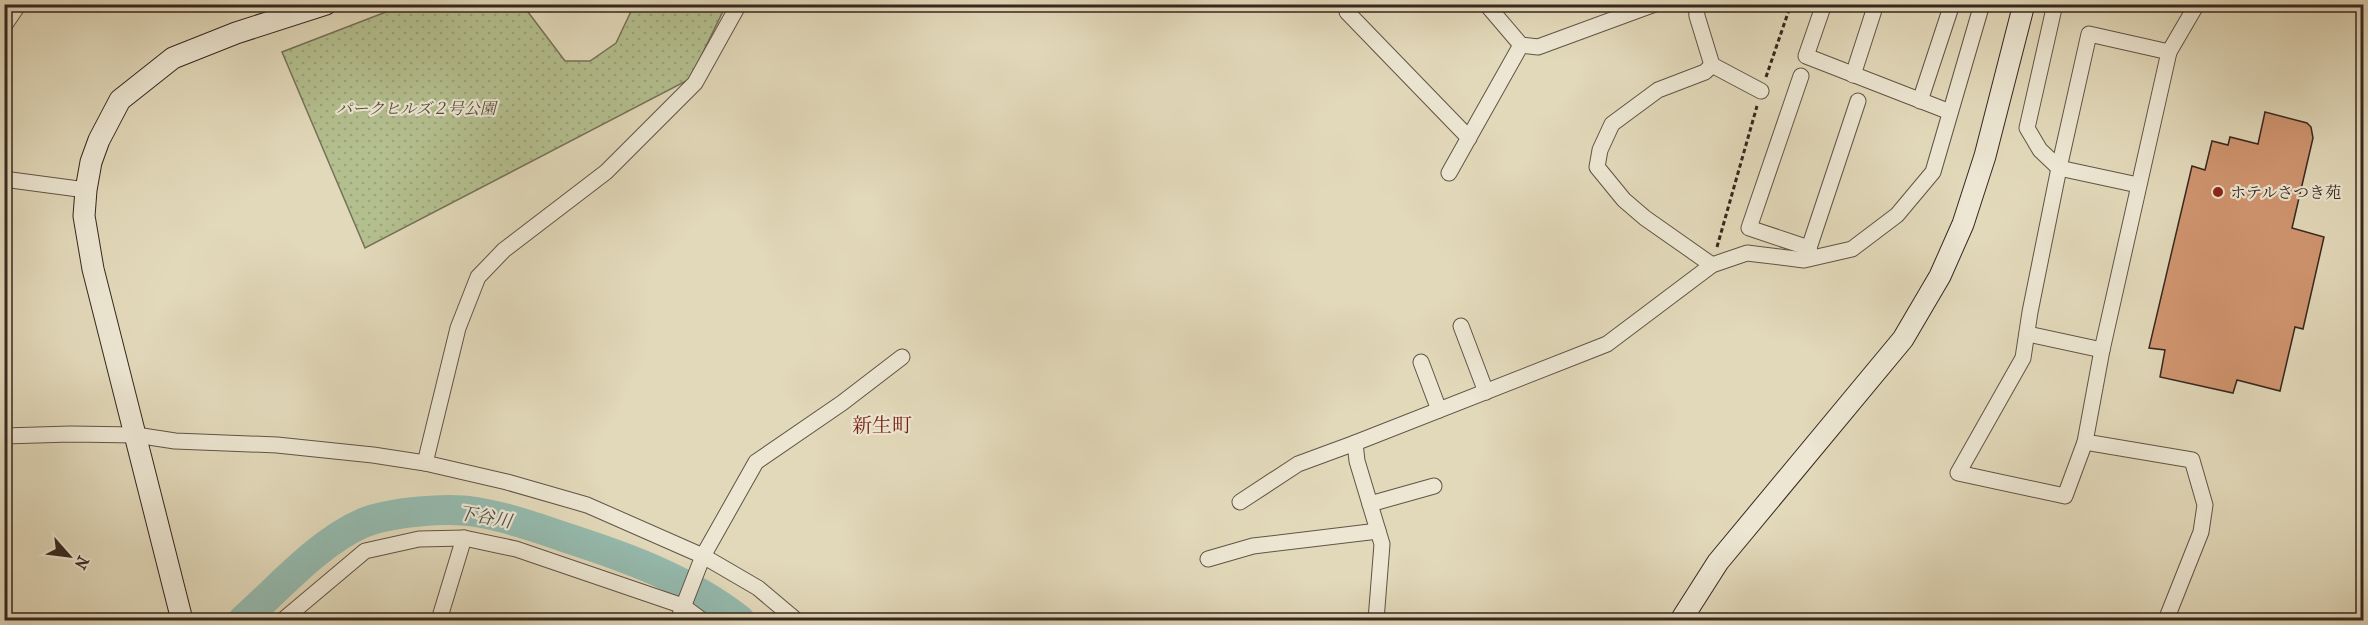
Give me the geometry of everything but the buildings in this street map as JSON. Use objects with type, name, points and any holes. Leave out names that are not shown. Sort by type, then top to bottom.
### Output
[{"type":"street","points":[[4,26],[19,4]]},
{"type":"street","points":[[181,620],[93,269],[84,216],[90,162],[120,100],[173,58],[236,33],[326,4]]},
{"type":"street","points":[[425,463],[458,328],[478,277],[504,250],[606,172],[696,83],[739,4]]},
{"type":"street","points":[[1347,4],[1347,12],[1469,138]]},
{"type":"street","points":[[1486,4],[1521,45],[1538,47],[1655,4]]},
{"type":"street","points":[[1696,4],[1697,16],[1712,65],[1761,91]]},
{"type":"street","points":[[1824,4],[1806,56],[1950,112]]},
{"type":"street","points":[[1852,75],[1876,4]]},
{"type":"street","points":[[1920,100],[1952,4]]},
{"type":"street","points":[[1801,76],[1749,228],[1810,253],[1852,249],[1898,215],[1933,172],[1982,4]]},
{"type":"street","points":[[1682,621],[1718,562],[1903,339],[1940,276],[1963,224],[1985,156],[2024,4]]},
{"type":"street","points":[[2055,4],[2026,128],[2040,150],[2059,168],[2138,185]]},
{"type":"street","points":[[2169,52],[2089,34],[2059,168],[2023,358],[1958,473],[2066,496],[2085,442],[2102,350],[2169,52],[2197,4]]},
{"type":"street","points":[[1449,173],[1521,45]]},
{"type":"street","points":[[1712,65],[1705,72],[1658,90],[1612,124],[1600,150],[1597,167],[1624,200],[1645,218],[1712,265]]},
{"type":"street","points":[[1240,502],[1299,464],[1607,344],[1712,265],[1747,253],[1804,260],[1810,253],[1858,101]]},
{"type":"street","points":[[4,177],[11,180],[86,190]]},
{"type":"street","points":[[1461,326],[1486,392]]},
{"type":"street","points":[[2028,334],[2102,350]]},
{"type":"street","points":[[681,614],[703,556],[756,462],[842,403],[902,357]]},
{"type":"street","points":[[1421,362],[1439,410]]},
{"type":"street","points":[[4,436],[136,435],[175,441],[278,445],[425,463],[507,482],[587,505],[703,556],[758,588],[796,621]]},
{"type":"street","points":[[2085,442],[2192,460],[2205,505],[2201,532],[2166,621]]},
{"type":"street","points":[[1355,443],[1357,461],[1382,544],[1376,621]]},
{"type":"street","points":[[1370,504],[1434,486]]},
{"type":"street","points":[[1208,559],[1253,546],[1378,531]]},
{"type":"street","points":[[439,621],[464,538]]},
{"type":"street","points":[[283,621],[364,551],[419,539],[464,538],[516,549],[702,621]]},
{"type":"path","points":[[1712,265],[1761,91],[1791,4]]},
{"type":"green space","name":"パークヒルズ２号公園","points":[[522,4],[565,61],[590,61],[616,43],[634,5],[726,5],[690,79],[365,248],[282,52],[404,5]]},
{"type":"waterway","name":"下谷川","points":[[243,620],[315,554],[347,531],[363,523],[388,516],[450,510],[476,512],[509,519],[633,561],[678,581],[720,605],[740,620]]},
{"type":"place","name":"ホテルさつき苑","points":[[2218,192]]},
{"type":"district","name":"新生町","points":[[882,425]]}]
